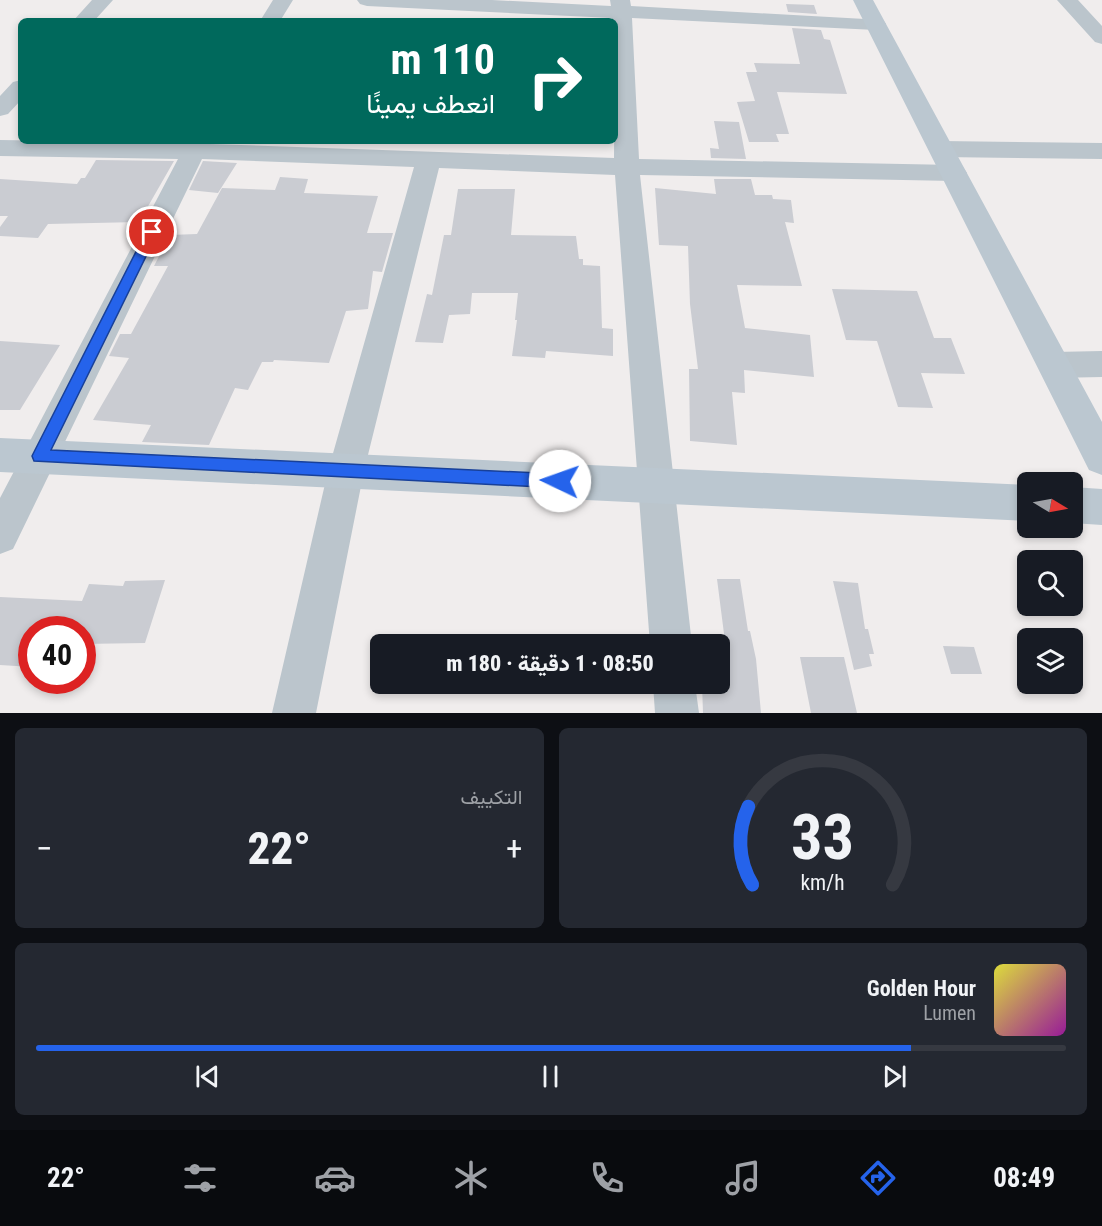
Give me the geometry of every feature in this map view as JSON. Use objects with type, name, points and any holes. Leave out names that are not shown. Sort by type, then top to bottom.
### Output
[{"type":"street","points":[[86,18],[103,0]]},
{"type":"street","points":[[272,18],[283,0]]},
{"type":"street","points":[[367,0],[438,7],[621,6],[870,12],[1102,458]]},
{"type":"street","points":[[1067,0],[1102,38]]},
{"type":"street","points":[[621,6],[627,167],[670,634]]},
{"type":"street","points":[[0,110],[18,90]]},
{"type":"street","points":[[0,148],[196,146],[415,153],[627,167],[948,161],[1102,151]]},
{"type":"street","points":[[0,536],[196,146]]},
{"type":"street","points":[[294,713],[415,153]]},
{"type":"street","points":[[1054,365],[1102,364]]},
{"type":"street","points":[[0,454],[1017,502]]},
{"type":"street","points":[[1083,506],[1102,507]]},
{"type":"street","points":[[675,694],[677,713]]},
{"type":"building","points":[[786,4],[814,5],[817,14],[788,12]]},
{"type":"building","points":[[792,28],[821,30],[824,39],[830,40],[847,94],[777,92],[789,134],[776,134],[779,142],[749,142],[737,102],[755,101],[746,72],[757,72],[754,63],[800,64]]},
{"type":"building","points":[[714,121],[739,122],[746,159],[711,158],[710,148],[719,149]]},
{"type":"building","points":[[96,160],[174,161],[139,222],[48,224],[38,238],[0,236],[0,227],[8,216],[0,216],[0,179],[77,184],[81,178],[85,178]]},
{"type":"building","points":[[203,161],[237,163],[218,193],[189,190]]},
{"type":"building","points":[[280,177],[308,179],[304,193],[378,196],[367,233],[393,233],[382,272],[373,271],[368,309],[346,311],[329,363],[274,360],[273,362],[262,362],[248,390],[235,388],[209,445],[142,442],[151,425],[93,420],[129,358],[109,356],[120,334],[131,334],[168,266],[154,266],[170,235],[197,234],[222,188],[275,190]]},
{"type":"building","points":[[714,179],[751,179],[755,195],[772,195],[773,199],[791,200],[794,223],[785,222],[802,286],[737,285],[745,328],[810,335],[814,377],[744,370],[745,393],[732,392],[737,445],[690,441],[689,369],[698,369],[690,304],[688,246],[659,245],[655,188],[716,194]]},
{"type":"building","points":[[458,189],[515,189],[511,235],[576,236],[579,259],[583,259],[583,265],[600,266],[602,328],[613,329],[613,356],[546,351],[545,358],[512,356],[518,293],[472,293],[470,314],[449,315],[443,343],[415,342],[427,294],[432,295],[444,235],[451,235]]},
{"type":"building","points":[[832,289],[917,291],[934,338],[951,338],[965,374],[921,373],[933,408],[898,407],[877,341],[846,340]]},
{"type":"building","points":[[0,341],[60,345],[20,410],[0,410]]},
{"type":"building","points":[[717,579],[740,579],[748,631],[750,631],[756,659],[761,713],[703,713],[702,694],[730,694],[730,634],[724,634]]},
{"type":"building","points":[[165,580],[145,643],[96,644],[96,616],[18,616],[18,666],[0,665],[0,597],[82,601],[89,584],[123,586],[125,581]]},
{"type":"building","points":[[833,581],[858,583],[865,629],[868,629],[874,654],[869,654],[872,666],[854,670]]},
{"type":"building","points":[[943,646],[974,647],[982,674],[951,674]]},
{"type":"building","points":[[800,657],[844,657],[857,713],[811,713]]},
{"type":"route","points":[[152,232],[40,456],[560,481]]}]
